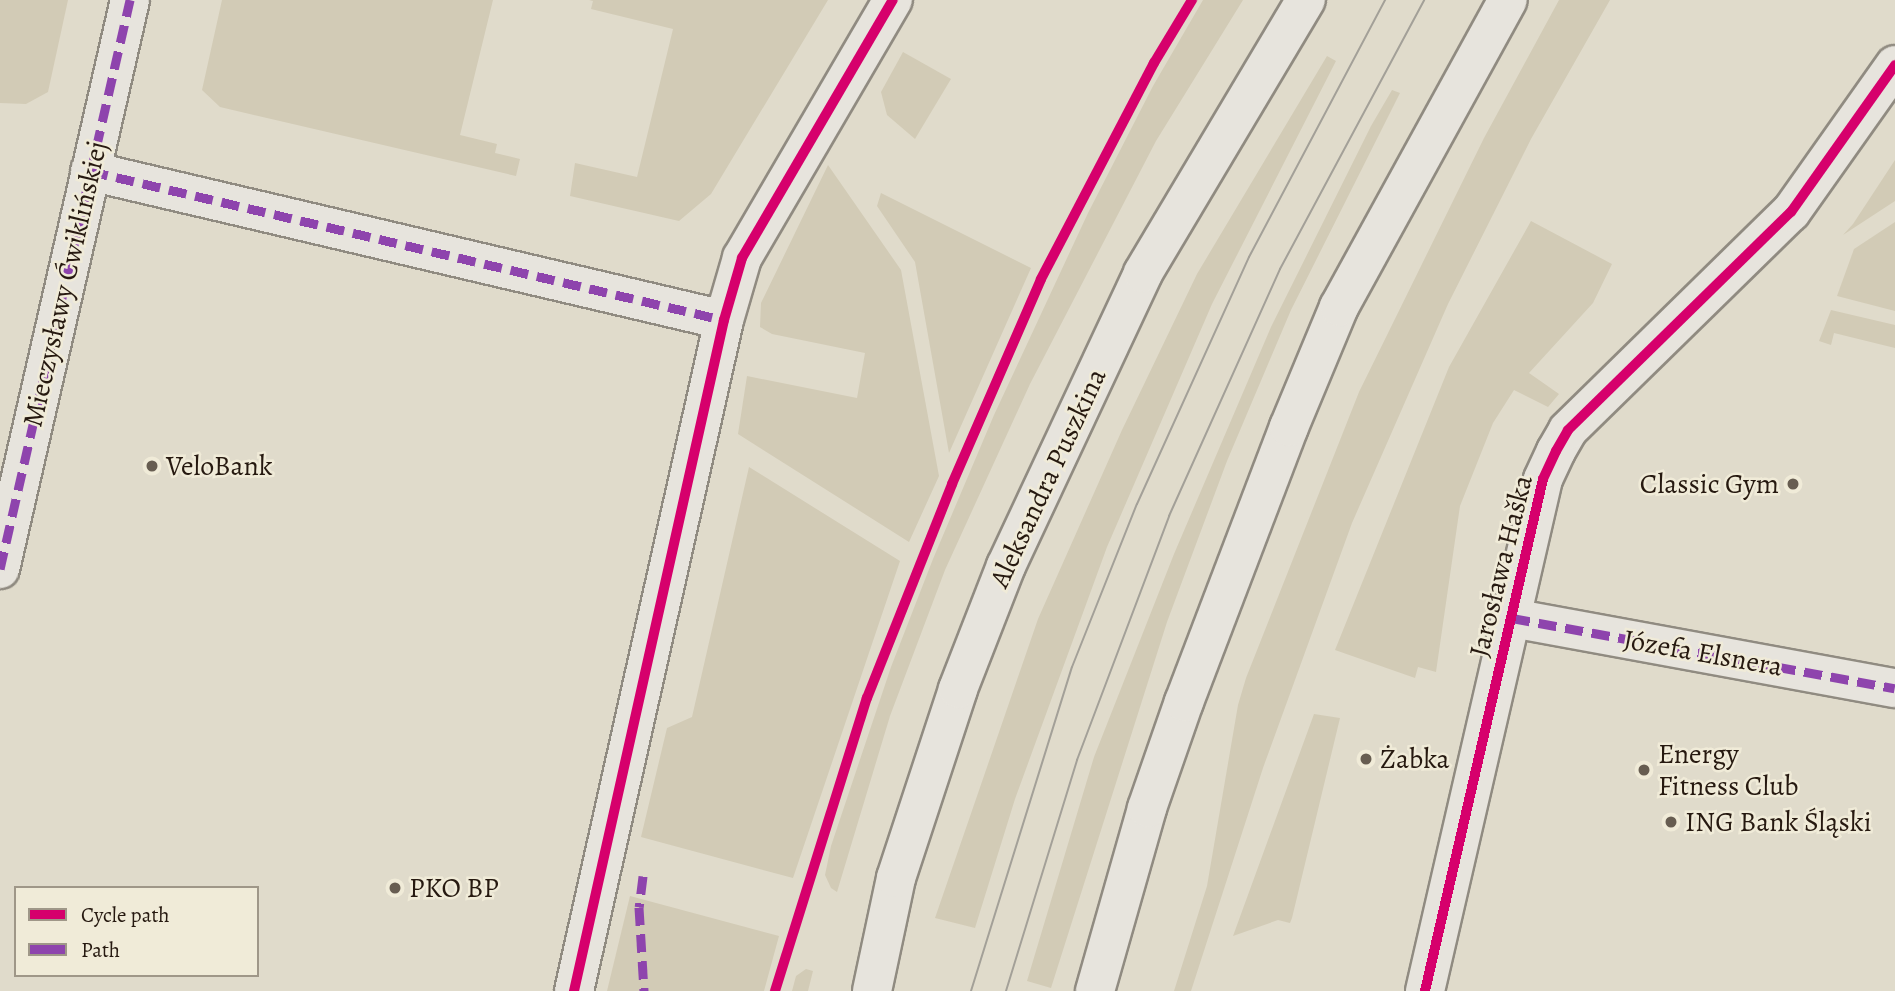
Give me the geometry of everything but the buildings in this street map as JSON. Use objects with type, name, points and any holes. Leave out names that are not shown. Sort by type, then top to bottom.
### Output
[{"type":"street","name":"Mieczysławy Ćwiklińskiej","points":[[0,569],[131,0]]},
{"type":"street","points":[[574,991],[723,320],[742,258],[753,234],[893,0]]},
{"type":"street","name":"Aleksandra Puszkina","points":[[872,991],[897,878],[958,689],[1006,566],[1143,273],[1306,0]]},
{"type":"street","points":[[1095,991],[1147,808],[1184,702],[1289,427],[1339,307],[1508,0]]},
{"type":"street","name":"Jarosława Haška","points":[[1426,991],[1543,479],[1568,430],[1791,212],[1895,65]]},
{"type":"street","points":[[90,171],[723,320]]},
{"type":"street","name":"Józefa Elsnera","points":[[1512,618],[1895,688]]},
{"type":"shaded area","points":[[0,0],[68,0],[48,92],[26,104],[0,103]]},
{"type":"shaded area","points":[[222,0],[493,0],[460,135],[497,144],[495,153],[520,159],[516,176],[220,107],[202,90]]},
{"type":"shaded area","points":[[589,0],[828,0],[711,194],[679,221],[570,196],[575,163],[637,177],[673,29],[591,9],[593,1]]},
{"type":"shaded area","points":[[1203,0],[1243,0],[1156,141],[1030,384],[945,570],[890,716],[837,892],[831,888],[825,875],[831,846],[891,667],[933,559],[994,415],[1088,213],[1153,86]]},
{"type":"shaded area","points":[[1559,0],[1610,0],[1531,139],[1448,304],[1352,523],[1263,768],[1191,991],[1174,991],[1207,886],[1238,705],[1246,678],[1359,392],[1484,138]]},
{"type":"shaded area","points":[[903,52],[951,79],[915,139],[887,115],[881,92]]},
{"type":"shaded area","points":[[1327,56],[1336,61],[1212,304],[1107,547],[1015,799],[975,928],[935,918],[1038,619],[1122,430],[1197,274]]},
{"type":"shaded area","points":[[1392,90],[1400,93],[1291,310],[1227,461],[1167,622],[1051,988],[1027,981],[1094,757],[1174,554],[1271,327],[1371,126]]},
{"type":"shaded area","points":[[1895,160],[1895,201],[1843,235],[1853,224]]},
{"type":"shaded area","points":[[828,165],[901,270],[939,476],[909,542],[738,434],[747,376],[857,398],[865,353],[772,334],[760,327],[761,303]]},
{"type":"shaded area","points":[[881,193],[1031,268],[949,453],[915,262],[877,206]]},
{"type":"shaded area","points":[[1531,221],[1612,264],[1593,303],[1529,373],[1559,394],[1548,407],[1514,390],[1493,423],[1460,506],[1436,672],[1418,667],[1415,678],[1335,650],[1449,367]]},
{"type":"shaded area","points":[[1895,222],[1895,311],[1837,296],[1854,249]]},
{"type":"shaded area","points":[[1831,310],[1895,325],[1895,348],[1834,333],[1831,345],[1819,341]]},
{"type":"shaded area","points":[[749,467],[900,561],[793,878],[641,837],[667,728],[692,717]]},
{"type":"shaded area","points":[[1314,714],[1340,718],[1292,918],[1290,923],[1278,920],[1233,936]]},
{"type":"shaded area","points":[[630,896],[779,936],[764,991],[607,991]]},
{"type":"shaded area","points":[[806,969],[813,971],[808,991],[792,991],[796,976]]},
{"type":"tram line","points":[[971,991],[1072,667],[1137,504],[1249,257],[1385,0]]},
{"type":"tram line","points":[[1006,991],[1077,760],[1169,516],[1280,269],[1424,0]]},
{"type":"marked path","points":[[0,569],[130,0]]},
{"type":"marked path","points":[[90,171],[724,320]]},
{"type":"marked path","points":[[1512,618],[1895,688]]},
{"type":"marked path","points":[[643,876],[639,907],[644,991]]},
{"type":"cycle path","points":[[574,991],[724,320],[742,258],[893,0]]},
{"type":"cycle path","points":[[775,991],[867,698],[952,484],[1041,279],[1154,63],[1192,0]]},
{"type":"cycle path","points":[[1425,991],[1543,479],[1556,451],[1568,430],[1791,212],[1895,65]]},
{"type":"place","name":"VeloBank","points":[[152,466]]},
{"type":"place","name":"Classic Gym","points":[[1793,484]]},
{"type":"place","name":"Żabka","points":[[1366,759]]},
{"type":"place","name":"Energy Fitness Club","points":[[1644,770]]},
{"type":"place","name":"ING Bank Śląski","points":[[1671,822]]},
{"type":"place","name":"PKO BP","points":[[395,888]]}]
